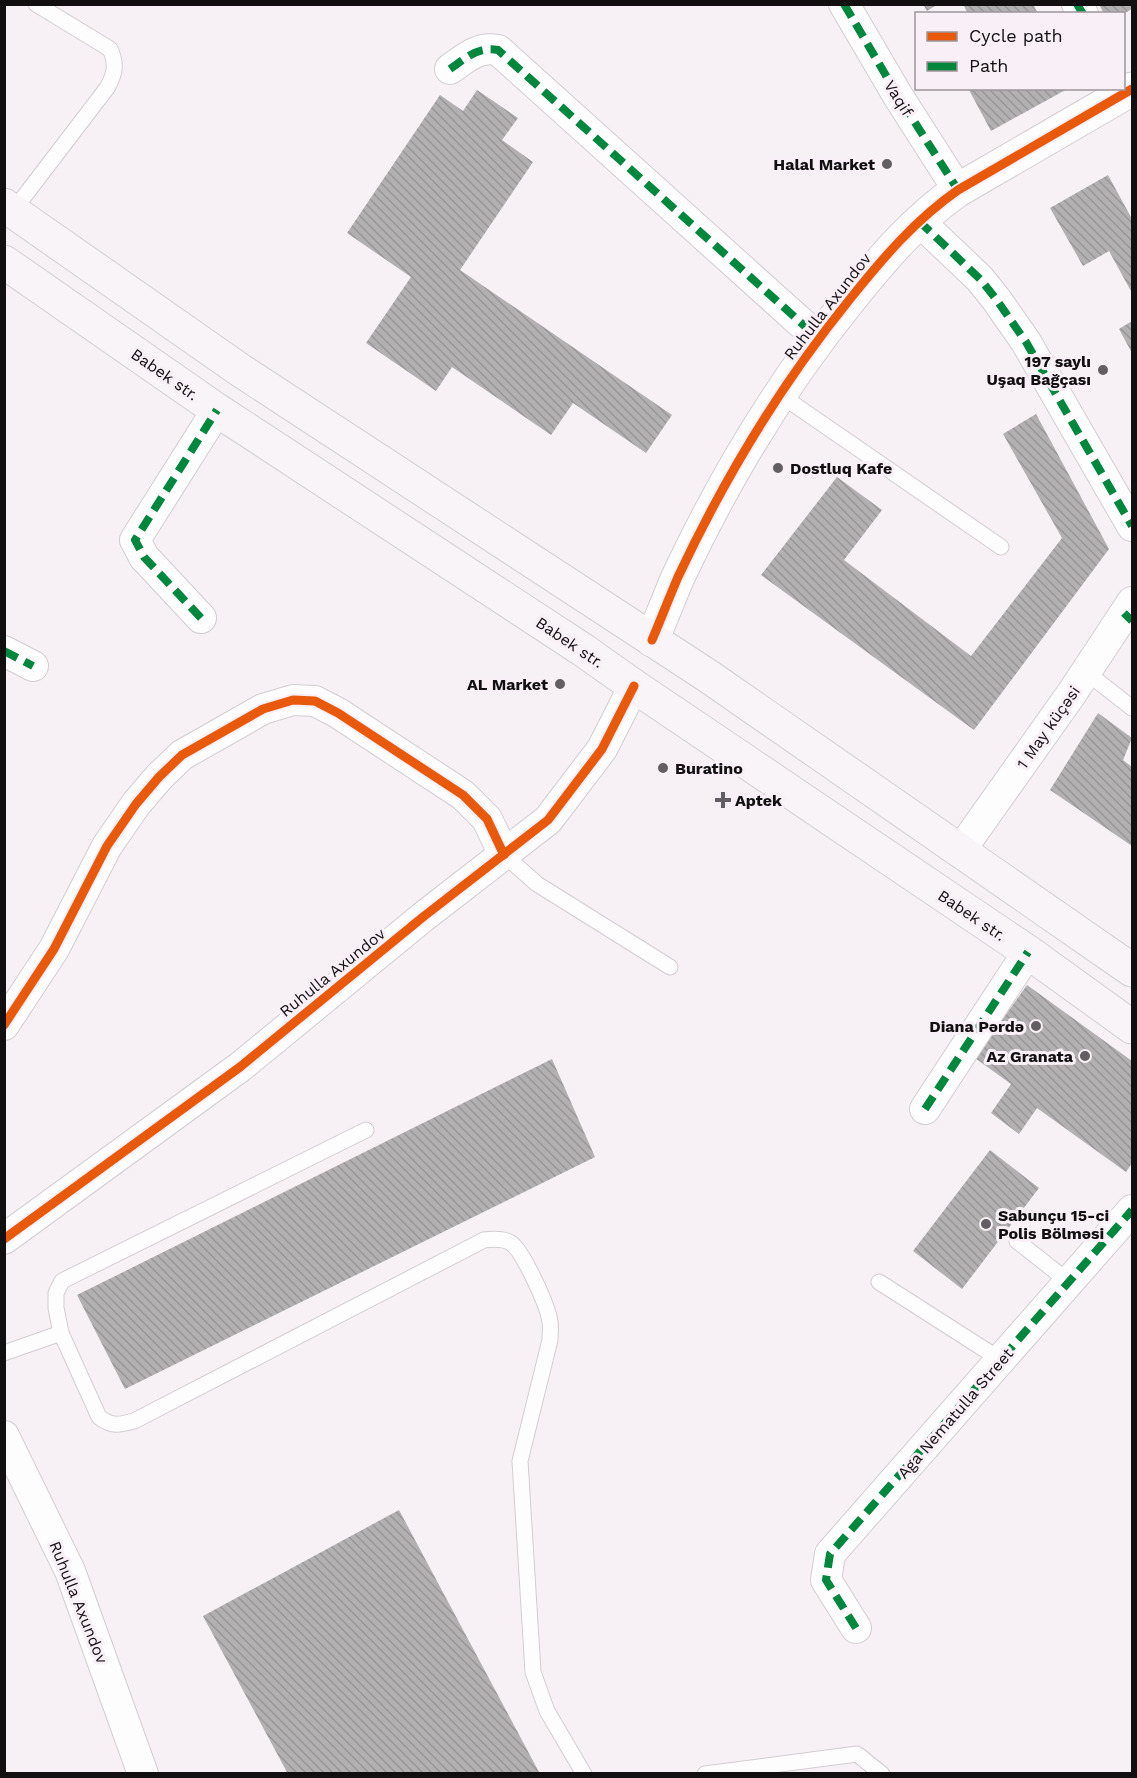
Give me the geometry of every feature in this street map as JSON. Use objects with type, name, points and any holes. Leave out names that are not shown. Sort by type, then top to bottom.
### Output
[{"type":"main road","points":[[9,208],[240,370],[708,676],[1132,970]]},
{"type":"main road","name":"Babek str.","points":[[4,262],[217,410],[583,650],[1028,952],[1132,1027]]},
{"type":"main road","points":[[634,686],[652,640]]},
{"type":"street","name":"Vaqif","points":[[844,4],[898,96],[958,190]]},
{"type":"street","points":[[450,69],[486,48],[498,50],[818,338]]},
{"type":"street","name":"Ruhulla Axundov","points":[[652,640],[678,577],[722,493],[779,394],[818,338],[885,256],[919,221],[958,190],[1129,91]]},
{"type":"street","points":[[919,221],[980,279],[1026,342],[1132,526]]},
{"type":"street","points":[[201,618],[144,557],[135,540],[217,410]]},
{"type":"street","name":"1 May küçəsi","points":[[960,851],[1130,612]]},
{"type":"street","points":[[4,651],[33,666]]},
{"type":"street","name":"Ruhulla Axundov","points":[[4,1239],[240,1067],[423,917],[548,820],[602,749],[634,686]]},
{"type":"street","points":[[4,1025],[54,949],[107,846],[136,804],[182,755],[263,709],[293,700],[315,701],[338,713],[463,795],[487,819],[504,855]]},
{"type":"street","points":[[925,1108],[1028,952]]},
{"type":"street","name":"Aga Nematulla Street","points":[[856,1628],[826,1580],[830,1554],[1132,1210]]},
{"type":"street","name":"Ruhulla Axundov","points":[[4,1436],[70,1571],[143,1773]]},
{"type":"lane","points":[[9,208],[107,88],[113,77],[115,66],[110,49],[36,4]]},
{"type":"lane","points":[[779,394],[1001,547]]},
{"type":"lane","points":[[1086,672],[1132,708]]},
{"type":"lane","points":[[504,855],[537,884],[670,968]]},
{"type":"lane","points":[[366,1130],[62,1281],[56,1293],[56,1308],[61,1333],[99,1418],[107,1424],[120,1425],[134,1421],[484,1240],[497,1239],[511,1243],[522,1255],[546,1306],[550,1322],[550,1340],[520,1461],[533,1672],[547,1711],[584,1773]]},
{"type":"lane","points":[[1017,1241],[1069,1282]]},
{"type":"lane","points":[[879,1282],[1001,1360]]},
{"type":"lane","points":[[4,1353],[61,1333]]},
{"type":"lane","points":[[705,1773],[857,1754],[882,1773]]},
{"type":"building","points":[[923,4],[938,4],[927,11]]},
{"type":"building","points":[[963,4],[1033,4],[1037,12],[967,12]]},
{"type":"building","points":[[1099,4],[1132,4],[1132,9],[1125,13],[1103,12]]},
{"type":"building","points":[[477,90],[518,118],[502,140],[533,162],[460,270],[672,415],[646,453],[573,403],[551,435],[452,367],[436,391],[366,343],[411,277],[347,233],[440,95],[463,111]]},
{"type":"building","points":[[969,90],[1065,90],[991,131]]},
{"type":"building","points":[[1108,175],[1132,219],[1132,293],[1109,251],[1083,266],[1050,208]]},
{"type":"building","points":[[1132,321],[1132,353],[1119,329]]},
{"type":"building","points":[[1036,414],[1109,549],[974,730],[761,575],[837,477],[882,510],[844,560],[971,656],[1062,538],[1003,434]]},
{"type":"building","points":[[1098,713],[1132,738],[1123,760],[1132,767],[1132,846],[1050,790]]},
{"type":"building","points":[[1027,985],[1132,1061],[1132,1163],[1126,1172],[1037,1108],[1019,1134],[991,1113],[1011,1084],[975,1058]]},
{"type":"building","points":[[552,1059],[595,1157],[125,1389],[77,1295]]},
{"type":"building","points":[[990,1150],[1039,1188],[962,1289],[913,1251]]},
{"type":"building","points":[[399,1510],[540,1774],[288,1774],[203,1616]]},
{"type":"marked path","points":[[844,4],[898,96],[958,190]]},
{"type":"marked path","points":[[1077,4],[1082,12]]},
{"type":"marked path","points":[[450,69],[478,51],[498,50],[818,338]]},
{"type":"marked path","points":[[919,221],[980,279],[996,299],[1026,342],[1132,526]]},
{"type":"marked path","points":[[201,618],[144,557],[135,540],[217,410]]},
{"type":"marked path","points":[[1124,613],[1132,621]]},
{"type":"marked path","points":[[4,651],[33,666]]},
{"type":"marked path","points":[[925,1109],[1028,952]]},
{"type":"marked path","points":[[856,1628],[826,1580],[830,1554],[1132,1210]]},
{"type":"cycle path","points":[[652,640],[696,540],[755,433],[825,331],[887,255],[927,214],[958,190],[1132,89]]},
{"type":"cycle path","points":[[4,1239],[240,1067],[423,917],[548,820],[602,749],[634,686]]},
{"type":"cycle path","points":[[4,1025],[54,949],[107,846],[136,804],[182,755],[263,709],[293,700],[315,701],[338,713],[463,795],[487,819],[504,855]]},
{"type":"place","name":"Halal Market","points":[[887,164]]},
{"type":"place","name":"197 saylı Uşaq Bağçası","points":[[1103,370]]},
{"type":"place","name":"Dostluq Kafe","points":[[778,468]]},
{"type":"place","name":"AL Market","points":[[560,684]]},
{"type":"place","name":"Buratino","points":[[663,768]]},
{"type":"place","name":"Aptek","points":[[723,800]]},
{"type":"place","name":"Diana Pərdə","points":[[1036,1026]]},
{"type":"place","name":"Az Granata","points":[[1085,1056]]},
{"type":"place","name":"Sabunçu 15-ci Polis Bölməsi","points":[[986,1224]]}]
